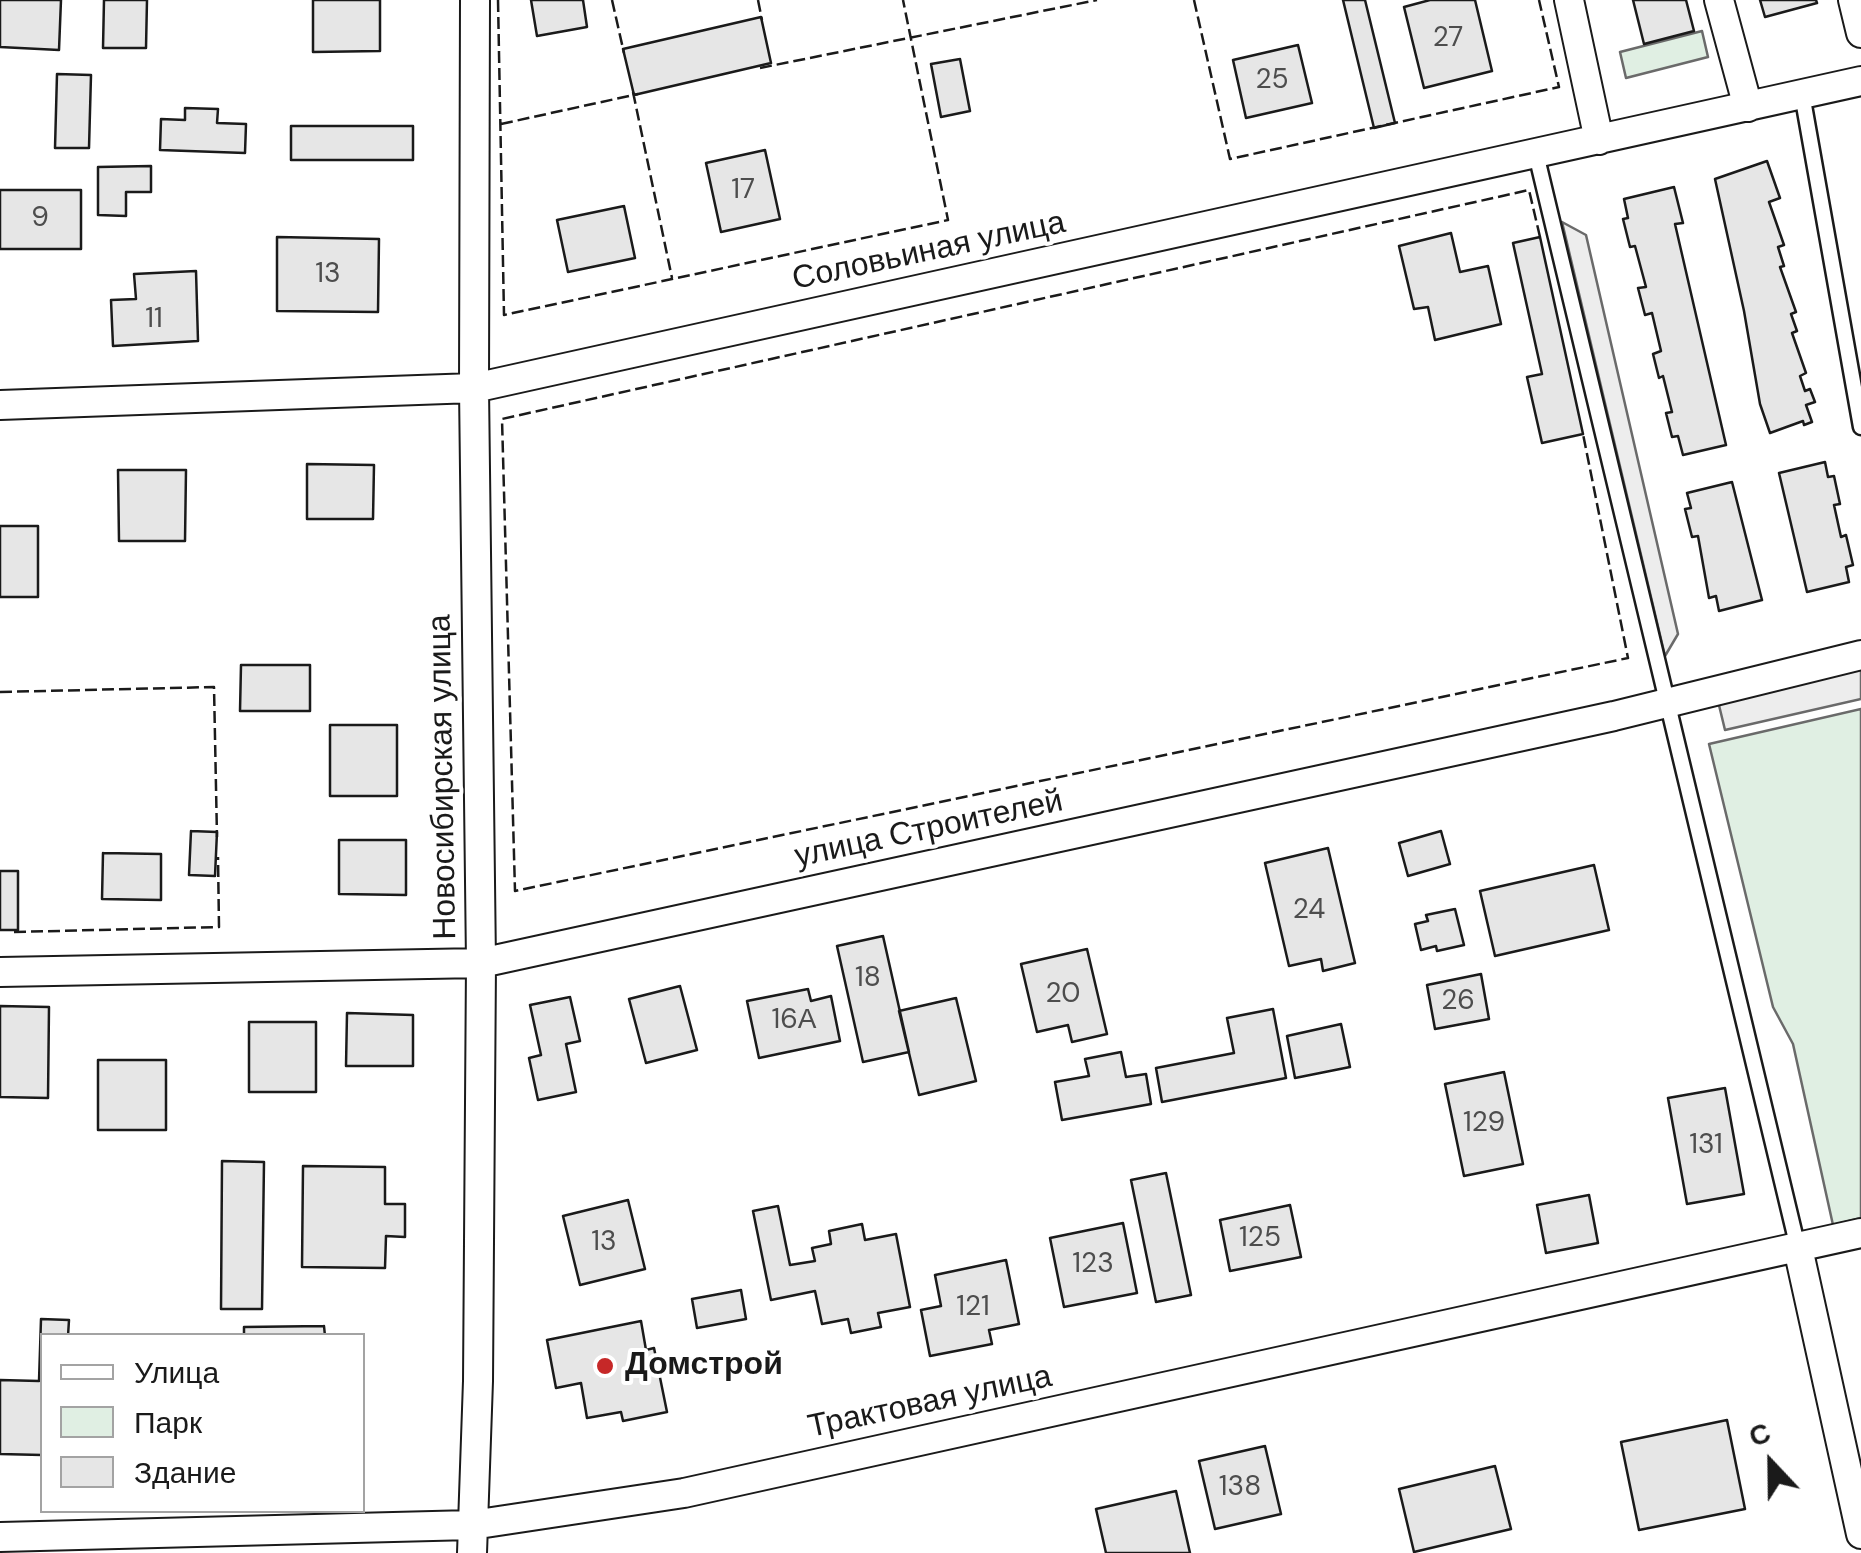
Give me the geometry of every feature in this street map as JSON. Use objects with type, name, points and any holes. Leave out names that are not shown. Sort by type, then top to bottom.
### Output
[{"type":"street","name":"Новосибирская улица","points":[[472,1539],[478,1380],[481,963],[474,388],[475,0]]},
{"type":"street","points":[[1569,0],[1599,140]]},
{"type":"street","points":[[1719,0],[1748,107]]},
{"type":"street","points":[[1853,0],[1861,32]]},
{"type":"street","name":"Соловьиная улица","points":[[0,405],[474,388],[1861,81]]},
{"type":"street","name":"улица Строителей","points":[[0,972],[481,963],[1665,704],[1861,655]]},
{"type":"street","name":"Трактовая улица","points":[[0,1536],[472,1539],[1861,1233]]},
{"type":"street","points":[[1798,1248],[1861,1534]]},
{"type":"lane","points":[[1802,94],[1861,426]]},
{"type":"lane","points":[[1536,154],[1798,1248]]},
{"type":"green space","points":[[1702,31],[1708,57],[1626,78],[1620,52]]},
{"type":"green space","points":[[1861,709],[1861,1218],[1833,1225],[1793,1044],[1773,1007],[1709,744]]},
{"type":"shaded area","points":[[1562,222],[1586,235],[1678,634],[1665,656]]},
{"type":"shaded area","points":[[1861,664],[1861,699],[1725,730],[1717,697]]},
{"type":"building","points":[[0,0],[61,0],[59,50],[0,47]]},
{"type":"building","points":[[104,0],[147,0],[146,48],[103,48]]},
{"type":"building","points":[[313,0],[380,0],[380,51],[313,52]]},
{"type":"building","points":[[531,0],[583,0],[587,27],[537,36]]},
{"type":"building","points":[[1343,0],[1365,0],[1395,123],[1374,128]]},
{"type":"building","points":[[1430,0],[1475,0],[1492,71],[1424,88],[1404,7]]},
{"type":"building","points":[[1633,0],[1686,0],[1694,31],[1644,44]]},
{"type":"building","points":[[1760,0],[1816,0],[1817,3],[1765,17]]},
{"type":"building","points":[[761,17],[771,63],[634,95],[623,49]]},
{"type":"building","points":[[1298,45],[1312,103],[1246,118],[1233,60]]},
{"type":"building","points":[[960,59],[970,111],[941,117],[931,64]]},
{"type":"building","points":[[57,74],[91,75],[89,148],[55,148]]},
{"type":"building","points":[[185,108],[218,109],[217,123],[246,124],[245,153],[160,150],[161,119],[185,120]]},
{"type":"building","points":[[291,126],[413,126],[413,160],[291,160]]},
{"type":"building","points":[[765,150],[780,219],[721,232],[706,163]]},
{"type":"building","points":[[1767,161],[1780,198],[1769,202],[1784,245],[1778,247],[1784,266],[1780,267],[1796,312],[1791,314],[1797,331],[1792,333],[1806,373],[1800,376],[1805,391],[1810,389],[1815,402],[1806,405],[1812,422],[1804,425],[1803,421],[1770,433],[1760,404],[1715,179]]},
{"type":"building","points":[[151,166],[151,192],[126,192],[126,216],[98,215],[98,167]]},
{"type":"building","points":[[1674,187],[1683,223],[1675,224],[1726,445],[1683,455],[1678,436],[1672,437],[1666,413],[1672,412],[1653,354],[1661,351],[1652,313],[1645,315],[1638,288],[1646,287],[1623,219],[1628,218],[1624,199]]},
{"type":"building","points":[[0,190],[81,190],[81,249],[0,249]]},
{"type":"building","points":[[624,206],[635,258],[568,272],[557,220]]},
{"type":"building","points":[[1451,233],[1460,272],[1488,266],[1501,324],[1435,340],[1428,307],[1414,309],[1399,246]]},
{"type":"building","points":[[277,237],[379,239],[378,312],[277,311]]},
{"type":"building","points":[[1540,237],[1583,434],[1542,443],[1527,377],[1542,374],[1513,243]]},
{"type":"building","points":[[196,271],[198,341],[113,346],[111,300],[136,299],[134,274]]},
{"type":"building","points":[[1825,462],[1828,477],[1834,476],[1840,504],[1834,505],[1853,565],[1846,567],[1849,582],[1807,592],[1779,473]]},
{"type":"building","points":[[307,464],[374,465],[373,519],[307,519]]},
{"type":"building","points":[[118,470],[186,470],[185,541],[119,541]]},
{"type":"building","points":[[1732,482],[1762,600],[1719,611],[1716,596],[1709,598],[1698,536],[1692,537],[1685,509],[1691,508],[1687,493]]},
{"type":"building","points":[[0,526],[38,526],[38,597],[0,597]]},
{"type":"building","points":[[241,665],[310,665],[310,711],[240,711]]},
{"type":"building","points":[[330,725],[397,725],[397,796],[330,796]]},
{"type":"building","points":[[191,831],[217,832],[215,876],[189,875]]},
{"type":"building","points":[[1441,831],[1450,864],[1408,876],[1399,843]]},
{"type":"building","points":[[339,840],[406,840],[406,895],[339,894]]},
{"type":"building","points":[[1328,848],[1355,963],[1323,971],[1321,959],[1289,966],[1265,863]]},
{"type":"building","points":[[103,853],[161,854],[161,900],[102,899]]},
{"type":"building","points":[[1594,865],[1609,930],[1495,956],[1480,891]]},
{"type":"building","points":[[0,871],[18,871],[18,930],[0,930]]},
{"type":"building","points":[[1455,909],[1464,945],[1421,950],[1415,924],[1428,921],[1426,915]]},
{"type":"building","points":[[883,936],[909,1052],[863,1062],[837,946]]},
{"type":"building","points":[[1087,949],[1107,1034],[1072,1042],[1068,1025],[1037,1032],[1021,964]]},
{"type":"building","points":[[1481,974],[1489,1019],[1435,1029],[1427,985]]},
{"type":"building","points":[[680,986],[697,1050],[646,1063],[629,999]]},
{"type":"building","points":[[808,989],[811,1001],[831,996],[840,1041],[759,1058],[747,1001]]},
{"type":"building","points":[[570,997],[580,1041],[566,1044],[576,1092],[538,1100],[529,1058],[541,1055],[530,1005]]},
{"type":"building","points":[[956,998],[976,1081],[919,1095],[899,1011]]},
{"type":"building","points":[[0,1006],[49,1007],[48,1098],[0,1097]]},
{"type":"building","points":[[1273,1009],[1286,1078],[1162,1102],[1156,1068],[1234,1053],[1227,1018]]},
{"type":"building","points":[[347,1013],[413,1015],[413,1066],[346,1066]]},
{"type":"building","points":[[249,1022],[316,1022],[316,1092],[249,1092]]},
{"type":"building","points":[[1341,1024],[1350,1067],[1295,1078],[1287,1036]]},
{"type":"building","points":[[1121,1052],[1126,1077],[1146,1074],[1151,1104],[1062,1120],[1055,1082],[1089,1076],[1085,1059]]},
{"type":"building","points":[[98,1060],[166,1060],[166,1130],[98,1130]]},
{"type":"building","points":[[1504,1072],[1523,1164],[1464,1176],[1445,1084]]},
{"type":"building","points":[[1725,1088],[1744,1194],[1687,1204],[1668,1098]]},
{"type":"building","points":[[222,1161],[264,1162],[262,1309],[221,1309]]},
{"type":"building","points":[[303,1166],[385,1167],[385,1204],[405,1204],[405,1237],[386,1236],[385,1268],[302,1267]]},
{"type":"building","points":[[1166,1173],[1191,1295],[1156,1302],[1131,1180]]},
{"type":"building","points":[[1589,1195],[1598,1243],[1546,1253],[1537,1205]]},
{"type":"building","points":[[628,1200],[645,1269],[580,1285],[563,1216]]},
{"type":"building","points":[[1290,1205],[1301,1257],[1230,1271],[1220,1220]]},
{"type":"building","points":[[778,1206],[790,1265],[815,1261],[812,1248],[831,1244],[829,1231],[862,1224],[865,1240],[896,1234],[910,1307],[878,1313],[881,1327],[851,1333],[848,1319],[822,1324],[815,1291],[771,1300],[753,1211]]},
{"type":"building","points":[[1123,1223],[1137,1293],[1064,1307],[1050,1238]]},
{"type":"building","points":[[1006,1260],[1019,1324],[989,1330],[992,1344],[930,1356],[921,1310],[941,1306],[935,1275]]},
{"type":"building","points":[[741,1290],[746,1319],[697,1328],[692,1299]]},
{"type":"building","points":[[41,1319],[69,1320],[68,1333],[41,1333]]},
{"type":"building","name":"Домстрой","points":[[641,1321],[646,1350],[654,1348],[667,1412],[623,1421],[621,1412],[587,1418],[581,1383],[556,1388],[547,1340]]},
{"type":"building","points":[[324,1326],[325,1333],[244,1333],[244,1327]]},
{"type":"building","points":[[40,1350],[40,1455],[0,1454],[0,1380],[39,1381]]},
{"type":"building","points":[[1727,1420],[1745,1509],[1639,1530],[1621,1442]]},
{"type":"building","points":[[1265,1446],[1281,1514],[1215,1529],[1199,1461]]},
{"type":"building","points":[[1495,1466],[1511,1529],[1414,1552],[1399,1489]]},
{"type":"building","points":[[1176,1491],[1190,1553],[1106,1553],[1096,1509]]},
{"type":"fence","points":[[498,0],[504,315],[948,220],[903,0]]},
{"type":"fence","points":[[612,0],[624,53]]},
{"type":"fence","points":[[758,0],[762,20]]},
{"type":"fence","points":[[760,68],[1097,0]]},
{"type":"fence","points":[[1194,0],[1230,159],[1559,87],[1539,0]]},
{"type":"fence","points":[[633,92],[672,278]]},
{"type":"fence","points":[[501,124],[638,94]]},
{"type":"fence","points":[[1540,237],[1529,190],[502,419],[515,891],[1628,658],[1583,434]]},
{"type":"fence","points":[[0,692],[214,687],[217,837]]},
{"type":"fence","points":[[14,932],[219,927],[218,857]]},
{"type":"place","name":"Домстрой","points":[[605,1366]]}]
